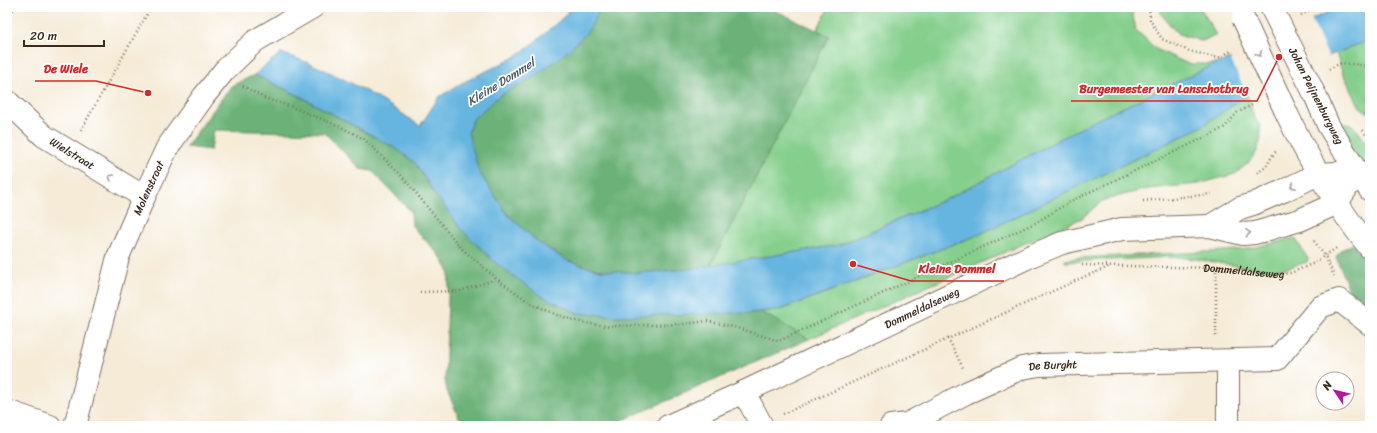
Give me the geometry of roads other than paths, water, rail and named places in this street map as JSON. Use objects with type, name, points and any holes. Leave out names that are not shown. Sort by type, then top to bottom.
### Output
[{"type":"street","name":"Molenstraat","points":[[75,426],[118,257],[144,197],[177,151],[204,96],[224,72],[255,41],[313,7]]},
{"type":"street","name":"Johan Peijnenburgweg","points":[[1271,7],[1315,95],[1328,125],[1357,172]]},
{"type":"street","points":[[1240,13],[1299,140],[1318,174],[1337,203],[1370,248]]},
{"type":"street","name":"Wielstraat","points":[[7,101],[44,136],[144,197]]},
{"type":"street","points":[[1337,203],[1357,172],[1370,190]]},
{"type":"street","name":"Dommeldalseweg","points":[[1210,226],[1240,208],[1283,191],[1318,174],[1357,172]]},
{"type":"street","name":"Dommeldalseweg","points":[[668,426],[1062,243],[1122,229],[1210,226],[1243,234],[1255,233],[1300,220],[1337,203]]},
{"type":"street","name":"De Burght","points":[[891,426],[907,424],[973,390],[1022,368],[1040,365],[1277,360],[1320,307],[1339,300],[1370,324]]},
{"type":"street","points":[[1221,361],[1228,426]]},
{"type":"street","points":[[744,392],[761,425]]},
{"type":"street","points":[[7,411],[50,426]]},
{"type":"water","points":[[569,7],[599,7],[598,13],[587,32],[568,51],[537,75],[499,96],[473,119],[468,133],[479,172],[507,214],[539,243],[568,261],[600,270],[639,273],[687,269],[839,245],[949,198],[1094,121],[1341,7],[1370,7],[1370,40],[1318,60],[1248,95],[1199,128],[978,235],[783,309],[751,313],[618,316],[577,313],[540,295],[498,265],[461,229],[433,191],[415,163],[397,149],[298,95],[254,75],[281,53],[318,67],[354,84],[388,104],[420,126],[439,97],[462,83],[515,57],[567,14]]},
{"type":"place","name":"Burgemeester van Lanschotbrug","points":[[1279,57]]},
{"type":"place","name":"De Wiele","points":[[148,93]]},
{"type":"place","name":"Kleine Dommel","points":[[853,264]]}]
